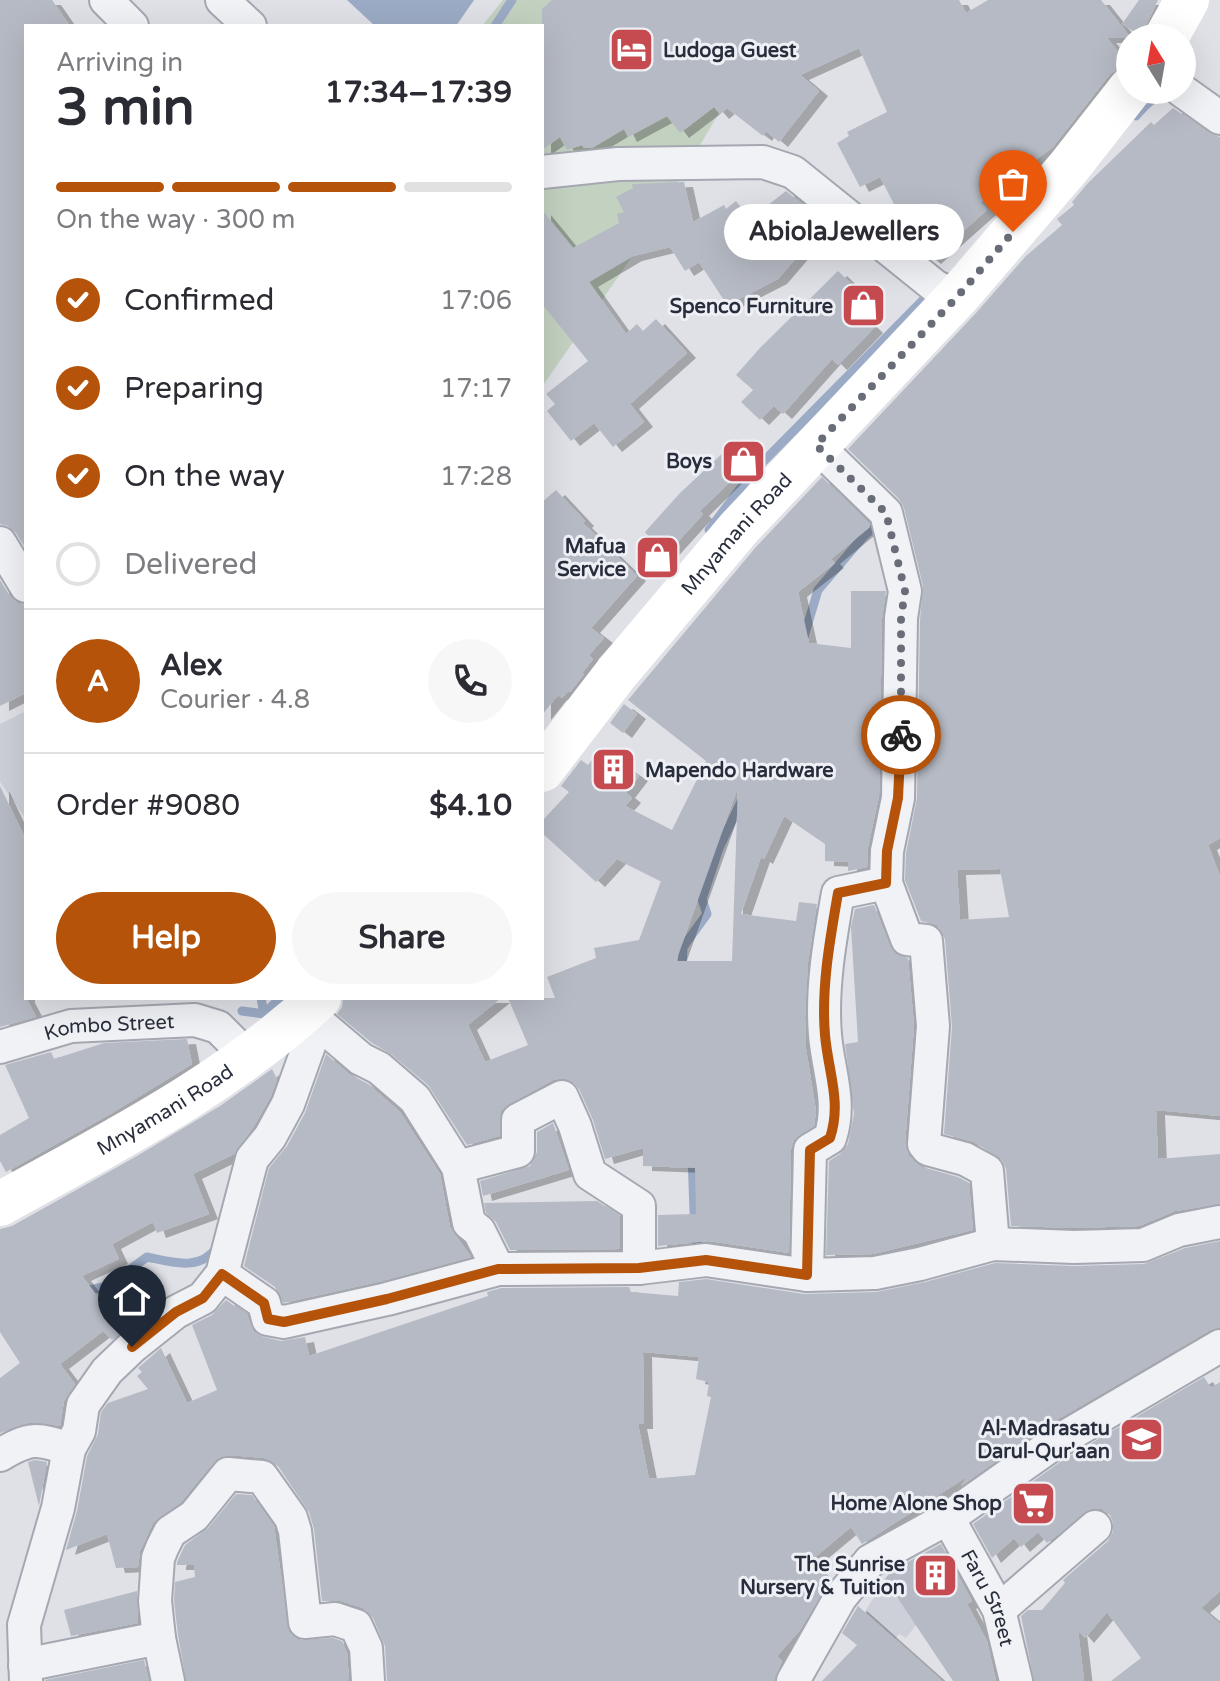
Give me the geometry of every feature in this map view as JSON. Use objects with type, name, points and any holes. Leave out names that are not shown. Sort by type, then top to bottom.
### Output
[{"type":"street","points":[[106,0],[130,24]]},
{"type":"street","points":[[222,0],[248,24]]},
{"type":"street","points":[[1174,24],[1187,0]]},
{"type":"street","points":[[1196,101],[1220,118]]},
{"type":"street","name":"Mnyamani Road","points":[[544,767],[615,675],[739,528],[958,296],[1068,168],[1118,104]]},
{"type":"street","points":[[544,172],[618,164],[763,162],[793,172],[936,287],[958,296]]},
{"type":"street","points":[[816,445],[886,513],[905,591],[901,618],[898,798],[887,851],[886,883],[907,939],[926,941],[933,1026],[924,1144],[928,1149],[965,1159],[987,1171],[993,1244]]},
{"type":"street","points":[[0,543],[24,583]]},
{"type":"street","points":[[807,1275],[810,1150],[830,1138],[836,1122],[836,1098],[825,1034],[826,967],[838,893],[886,883]]},
{"type":"street","points":[[203,1000],[208,1014],[233,1042]]},
{"type":"street","points":[[314,1009],[361,1059],[379,1068],[415,1099],[458,1167],[469,1223],[479,1231],[498,1269]]},
{"type":"street","points":[[159,1638],[26,1673],[24,1625],[58,1508],[69,1449],[79,1431],[83,1405],[107,1371],[176,1312],[203,1298],[222,1274],[252,1159],[270,1137],[288,1104],[312,1037],[314,1009]]},
{"type":"street","name":"Mnyamani Road","points":[[0,1204],[168,1111],[233,1042],[314,1009]]},
{"type":"street","name":"Kombo Street","points":[[0,1047],[71,1026],[195,1020],[233,1042]]},
{"type":"street","points":[[458,1167],[518,1151],[518,1120],[562,1097],[590,1174],[639,1206],[639,1268]]},
{"type":"street","points":[[222,1274],[264,1303],[268,1319],[284,1322],[387,1299],[498,1269],[639,1268],[706,1260],[807,1275],[875,1273],[993,1244],[1074,1247],[1143,1245],[1179,1230],[1220,1222]]},
{"type":"street","points":[[793,1681],[840,1598],[870,1561],[948,1518],[1053,1444],[1220,1346]]},
{"type":"street","points":[[0,1455],[26,1440],[40,1439],[69,1449]]},
{"type":"street","points":[[168,1681],[155,1601],[158,1558],[170,1532],[194,1516],[228,1474],[262,1477],[291,1518],[305,1622],[335,1619],[356,1626],[366,1648],[368,1681]]},
{"type":"street","name":"Faru Street","points":[[948,1518],[999,1610],[1016,1681]]},
{"type":"street","points":[[999,1610],[1095,1527]]},
{"type":"shaded area","points":[[24,712],[24,816],[0,782],[0,724]]},
{"type":"shaded area","points":[[888,1576],[917,1624],[906,1638],[899,1634],[888,1649],[856,1625]]},
{"type":"green space","points":[[503,0],[805,0],[719,113],[647,235],[544,384],[544,24],[484,24]]},
{"type":"water","points":[[347,0],[474,0],[457,24],[373,24]]},
{"type":"building","points":[[0,0],[52,0],[69,24],[24,24],[24,546],[16,533],[0,524]]},
{"type":"building","points":[[552,0],[959,0],[966,13],[988,0],[1101,0],[1120,24],[1116,24],[1116,38],[1107,38],[1116,49],[1116,70],[1052,148],[1007,180],[1010,183],[980,202],[987,210],[932,259],[887,223],[898,212],[880,177],[860,187],[837,143],[849,136],[847,132],[887,112],[859,48],[800,75],[819,91],[779,142],[766,131],[763,136],[727,108],[720,114],[714,107],[680,133],[667,116],[628,137],[624,129],[592,148],[582,145],[567,150],[560,137],[544,149],[542,9]]},
{"type":"building","points":[[1139,0],[1158,0],[1147,24],[1122,24]]},
{"type":"building","points":[[1173,108],[1220,137],[1220,838],[1208,845],[1220,876],[1220,1116],[1156,1110],[1158,1159],[1220,1154],[1220,1204],[1175,1211],[1139,1226],[1011,1226],[1006,1169],[1002,1160],[974,1142],[944,1134],[952,1027],[945,939],[937,925],[921,921],[905,880],[906,853],[917,798],[923,586],[904,508],[899,499],[848,449],[1026,256],[1062,225],[1057,219],[1074,205],[1072,202],[1088,183],[1151,122],[1154,125]],"holes":[[[1000,869],[1009,917],[960,920],[957,870]]]},
{"type":"building","points":[[684,182],[693,222],[724,205],[726,209],[736,201],[750,219],[786,191],[826,223],[778,279],[727,305],[699,262],[685,271],[670,247],[633,256],[589,282],[626,334],[637,324],[643,331],[656,319],[687,353],[630,404],[644,422],[613,447],[594,423],[571,441],[547,411],[555,404],[546,394],[588,361],[544,306],[544,212],[573,248],[619,223],[617,214],[624,212],[616,197],[633,188],[632,184]]},
{"type":"building","points":[[838,271],[873,305],[862,316],[874,328],[838,365],[832,359],[783,414],[774,406],[760,420],[741,402],[753,390],[736,375]]},
{"type":"building","points":[[738,439],[755,457],[700,511],[703,514],[665,556],[645,532],[680,493]]},
{"type":"building","points":[[822,477],[869,523],[870,527],[831,559],[835,563],[798,592],[809,643],[851,648],[851,591],[886,591],[882,618],[879,796],[867,867],[848,871],[848,862],[825,861],[825,844],[784,816],[764,859],[761,857],[741,914],[796,921],[799,902],[817,904],[808,962],[805,1017],[806,1049],[816,1111],[814,1126],[794,1140],[791,1149],[789,1253],[709,1241],[658,1246],[658,1215],[696,1214],[695,1168],[643,1166],[643,1148],[605,1159],[579,1089],[564,1078],[553,1080],[501,1111],[499,1136],[467,1145],[428,1085],[337,1014],[343,1000],[499,1000],[468,1025],[485,1062],[528,1045],[509,1000],[555,998],[547,977],[596,958],[594,948],[639,940],[661,881],[617,859],[596,882],[544,835],[544,819],[569,792],[561,786],[581,760],[588,765],[600,749],[639,776],[626,793],[632,798],[625,806],[672,830],[706,761],[628,700],[756,547]],"holes":[[[738,787],[732,961],[676,961]]]},
{"type":"building","points":[[556,490],[585,521],[583,523],[637,576],[591,628],[604,638],[589,655],[593,659],[584,674],[570,692],[562,698],[558,695],[544,712],[544,500]]},
{"type":"building","points":[[0,580],[10,596],[24,604],[24,694],[0,706]]},
{"type":"building","points":[[624,704],[637,714],[623,733],[610,723]]},
{"type":"building","points":[[0,786],[24,836],[24,1000],[27,1000],[36,1017],[0,1027]]},
{"type":"building","points":[[874,905],[890,946],[896,954],[908,958],[914,1026],[905,1144],[909,1156],[922,1167],[969,1183],[973,1230],[873,1254],[826,1255],[829,1161],[848,1144],[854,1114],[845,1044],[858,1042],[851,927],[855,909]]},
{"type":"building","points":[[187,1039],[192,1064],[6,1172],[0,1161],[0,1135],[29,1118],[5,1065],[51,1052],[54,1059],[104,1043]]},
{"type":"building","points":[[326,1054],[400,1112],[440,1174],[450,1227],[471,1257],[283,1303],[275,1287],[244,1266],[269,1168],[287,1146],[305,1113]]},
{"type":"building","points":[[272,1069],[277,1079],[271,1096],[234,1154],[193,1174],[209,1214],[157,1233],[153,1222],[112,1244],[119,1259],[82,1276],[115,1319],[141,1306],[144,1313],[112,1340],[103,1331],[60,1364],[75,1384],[64,1401],[60,1426],[31,1422],[0,1433],[0,1378],[20,1363],[0,1332],[0,1229],[12,1226],[137,1156],[220,1106]]},
{"type":"building","points":[[553,1123],[569,1170],[483,1196],[480,1181],[530,1166],[537,1152],[537,1132]]},
{"type":"building","points":[[597,1201],[620,1216],[620,1249],[510,1250],[496,1222],[486,1213],[484,1203]]},
{"type":"building","points":[[1220,1241],[1220,1327],[1043,1428],[961,1486],[968,1476],[862,1544],[851,1527],[809,1562],[830,1580],[800,1630],[777,1656],[782,1661],[774,1681],[387,1681],[385,1646],[373,1618],[363,1608],[341,1601],[322,1601],[314,1529],[309,1512],[278,1466],[264,1458],[229,1455],[214,1462],[181,1502],[153,1523],[140,1551],[138,1567],[116,1568],[107,1534],[66,1550],[87,1456],[98,1434],[101,1412],[108,1403],[148,1389],[137,1376],[142,1372],[138,1368],[161,1348],[187,1403],[217,1390],[192,1325],[212,1315],[226,1300],[247,1315],[254,1332],[264,1337],[281,1341],[305,1337],[309,1356],[488,1296],[487,1292],[501,1288],[629,1287],[631,1292],[678,1296],[679,1282],[706,1279],[804,1294],[876,1292],[995,1263],[1074,1266],[1144,1264],[1185,1248]],"holes":[[[643,1352],[699,1357],[696,1379],[709,1382],[707,1396],[711,1397],[695,1475],[649,1479],[638,1424],[644,1424]]]},
{"type":"building","points":[[1204,1377],[1211,1388],[1220,1382],[1220,1591],[1201,1608],[1220,1624],[1220,1681],[1111,1681],[1141,1658],[1107,1612],[1085,1638],[1078,1630],[1084,1681],[1034,1681],[1021,1616],[1028,1610],[1042,1610],[1065,1583],[1063,1580],[1108,1541],[1113,1532],[1110,1515],[1102,1509],[1091,1509],[1047,1543],[1038,1532],[1021,1547],[1014,1538],[992,1558],[973,1524],[1063,1460]]},
{"type":"building","points":[[28,1462],[47,1462],[39,1506]]},
{"type":"building","points":[[236,1494],[252,1495],[274,1526],[289,1632],[298,1640],[333,1638],[342,1641],[347,1653],[349,1681],[186,1681],[174,1601],[175,1582],[195,1577],[194,1565],[177,1565],[177,1562],[185,1545],[208,1528]]},
{"type":"building","points":[[941,1544],[972,1601],[967,1604],[987,1641],[996,1681],[953,1681],[885,1579],[891,1571]]},
{"type":"building","points":[[137,1591],[138,1623],[71,1636],[64,1610]]},
{"type":"building","points":[[858,1606],[942,1681],[822,1681],[857,1645],[842,1633]]},
{"type":"building","points":[[144,1660],[149,1681],[45,1681],[45,1680]]},
{"type":"waterway","points":[[496,24],[512,0]]},
{"type":"waterway","points":[[1136,116],[1147,104]]},
{"type":"waterway","points":[[709,530],[752,473],[931,292]]},
{"type":"waterway","points":[[803,640],[818,590],[863,537],[881,521]]},
{"type":"waterway","points":[[682,970],[683,947],[707,914],[702,899],[719,848],[741,802]]},
{"type":"waterway","points":[[261,1000],[264,1014]]},
{"type":"waterway","points":[[264,1014],[278,1000]]},
{"type":"waterway","points":[[242,1011],[264,1014]]},
{"type":"waterway","points":[[692,1156],[695,1239],[703,1255]]},
{"type":"waterway","points":[[81,1292],[107,1286],[147,1257],[175,1263],[194,1262],[210,1255],[217,1247]]},
{"type":"way so far","points":[[901,735],[901,618],[905,591],[886,513],[816,445],[958,296],[1013,232]]},
{"type":"place","name":"Ludoga Guest","points":[[632,50]]},
{"type":"place","name":"AbiolaJewellers","points":[[1013,232]]},
{"type":"place","name":"Spenco Furniture","points":[[864,306]]},
{"type":"place","name":"Boys","points":[[743,461]]},
{"type":"place","name":"Mafua Service","points":[[657,558]]},
{"type":"place","name":"Mapendo Hardware","points":[[614,770]]},
{"type":"place","name":"Al-Madrasatu Darul-Qur'aan","points":[[1141,1439]]},
{"type":"place","name":"Home Alone Shop","points":[[1033,1503]]},
{"type":"place","name":"The Sunrise Nursery & Tuition","points":[[936,1575]]},
{"type":"route","points":[[132,1347],[176,1312],[203,1298],[222,1274],[264,1303],[268,1319],[284,1322],[387,1299],[498,1269],[639,1268],[706,1260],[807,1275],[810,1150],[830,1138],[836,1122],[836,1098],[825,1034],[826,967],[838,893],[886,883],[887,851],[898,798],[901,735]]}]
